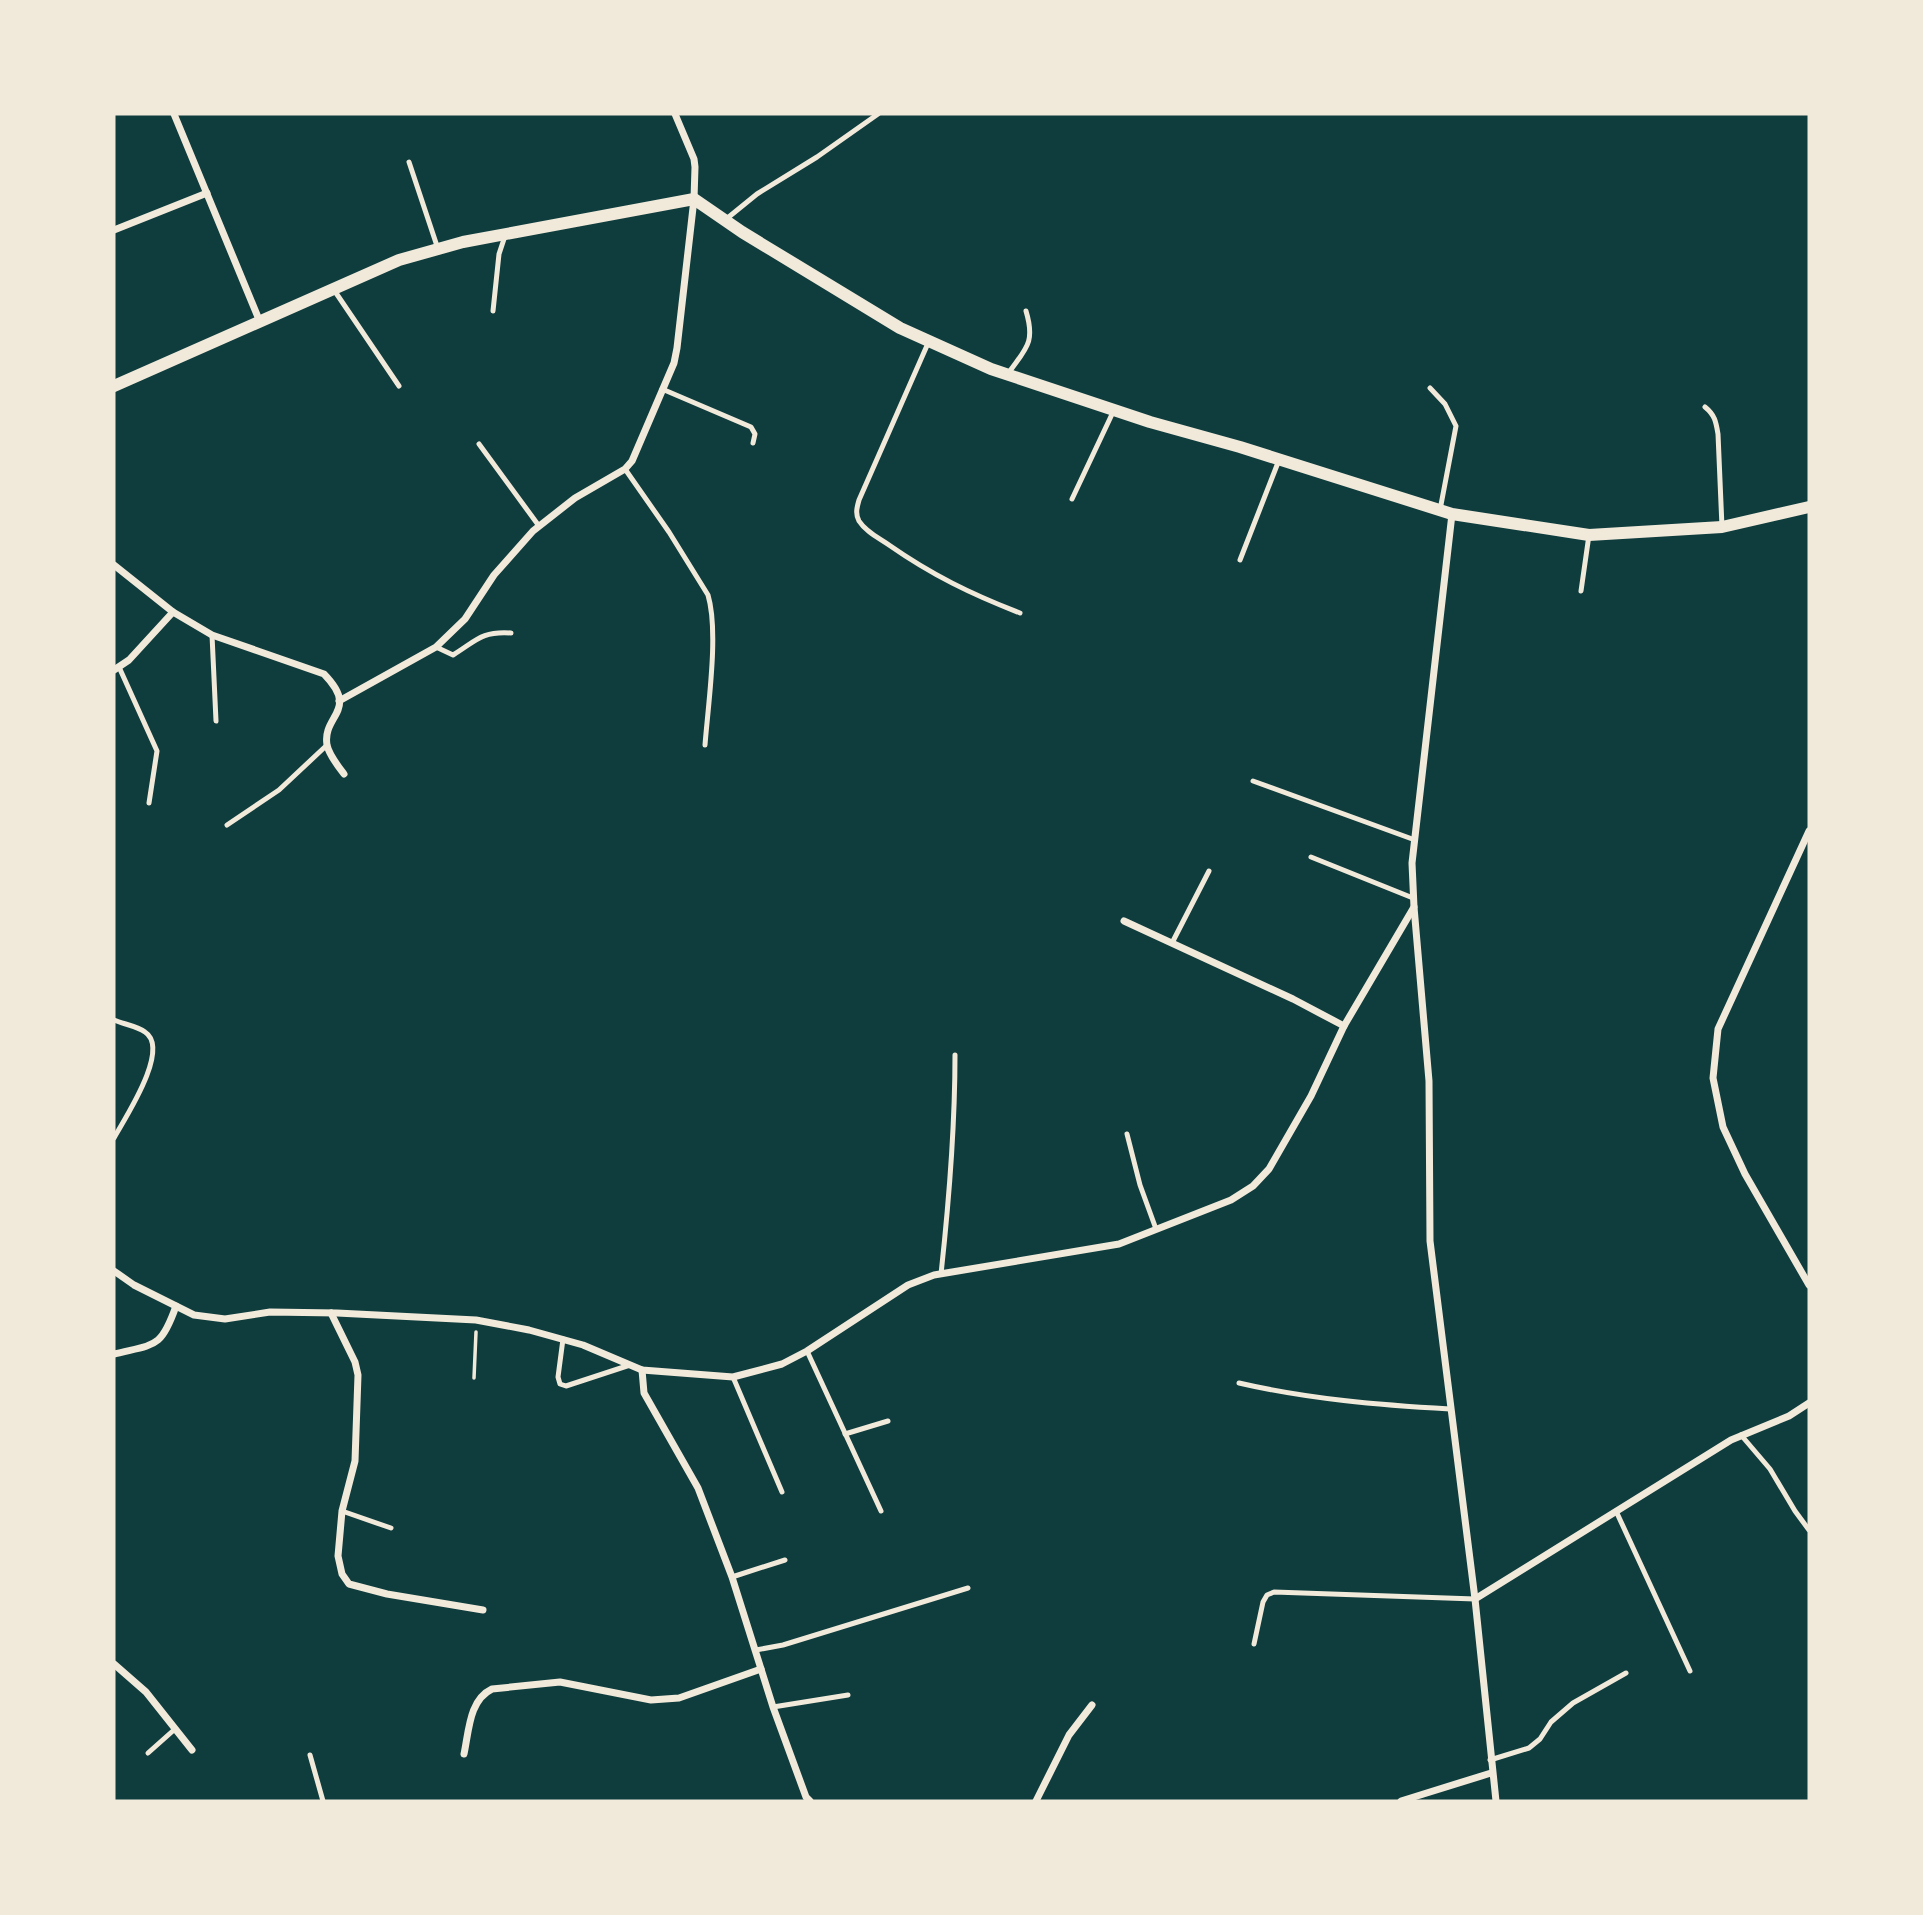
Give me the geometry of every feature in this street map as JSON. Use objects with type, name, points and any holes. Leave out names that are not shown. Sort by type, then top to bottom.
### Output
[{"type":"street","points":[[174,114],[260,322]]},
{"type":"street","points":[[339,701],[436,647],[465,619],[494,575],[539,526],[575,498],[625,469],[632,461],[677,348],[694,199],[694,159],[675,114]]},
{"type":"street","points":[[114,230],[207,193]]},
{"type":"street","points":[[114,386],[399,260],[506,233],[694,199],[900,328],[1007,375],[1114,411],[1446,512],[1589,534],[1722,527],[1809,507]]},
{"type":"street","points":[[1446,512],[1412,863],[1413,898],[1429,1081],[1430,1241],[1475,1599],[1496,1801]]},
{"type":"street","points":[[114,565],[173,612],[212,635],[324,674],[340,695],[327,745],[344,774]]},
{"type":"street","points":[[116,669],[173,612]]},
{"type":"street","points":[[1809,831],[1718,1030],[1713,1078],[1723,1127],[1745,1174],[1809,1285]]},
{"type":"street","points":[[114,1271],[134,1285],[194,1315],[225,1319],[270,1312],[331,1313],[476,1320],[529,1329],[583,1345],[642,1370],[733,1377],[782,1364],[807,1351],[908,1285],[942,1274],[1119,1244],[1231,1200],[1253,1186],[1269,1169],[1311,1097],[1344,1027],[1414,907]]},
{"type":"street","points":[[1124,921],[1293,999],[1344,1027]]},
{"type":"street","points":[[114,1354],[153,1345],[162,1338],[176,1306]]},
{"type":"street","points":[[331,1313],[355,1362],[358,1375],[355,1461],[342,1511],[338,1556],[342,1574],[349,1584],[387,1594],[483,1610]]},
{"type":"street","points":[[642,1370],[644,1393],[698,1488],[732,1577],[773,1707],[810,1801]]},
{"type":"street","points":[[1475,1599],[1741,1435],[1789,1416],[1809,1403]]},
{"type":"street","points":[[114,1664],[141,1687],[192,1750]]},
{"type":"street","points":[[464,1754],[475,1704],[484,1693],[492,1689],[560,1682],[651,1700],[670,1699],[761,1669]]},
{"type":"street","points":[[1036,1801],[1069,1735],[1091,1705]]},
{"type":"street","points":[[1401,1801],[1491,1773]]},
{"type":"lane","points":[[726,220],[757,194],[817,157],[878,114]]},
{"type":"lane","points":[[409,162],[439,249]]},
{"type":"lane","points":[[493,311],[499,254],[506,233]]},
{"type":"lane","points":[[334,290],[399,386]]},
{"type":"lane","points":[[1007,375],[1030,343],[1031,328],[1026,311]]},
{"type":"lane","points":[[929,341],[859,500],[858,519],[869,532],[926,571],[970,594],[1020,613]]},
{"type":"lane","points":[[1430,388],[1445,404],[1456,426],[1446,512]]},
{"type":"lane","points":[[662,389],[751,427],[755,434],[753,443]]},
{"type":"lane","points":[[1705,407],[1716,421],[1718,434],[1722,527]]},
{"type":"lane","points":[[1072,499],[1114,411]]},
{"type":"lane","points":[[479,444],[539,526]]},
{"type":"lane","points":[[1240,560],[1279,460]]},
{"type":"lane","points":[[625,469],[708,595],[712,639],[705,746]]},
{"type":"lane","points":[[1581,591],[1589,534]]},
{"type":"lane","points":[[436,647],[453,655],[482,635],[511,633]]},
{"type":"lane","points":[[212,635],[216,721]]},
{"type":"lane","points":[[116,669],[157,751],[149,803]]},
{"type":"lane","points":[[227,825],[279,790],[327,745]]},
{"type":"lane","points":[[1252,781],[1415,840]]},
{"type":"lane","points":[[1311,857],[1413,898]]},
{"type":"lane","points":[[1172,943],[1209,871]]},
{"type":"lane","points":[[114,1020],[146,1032],[152,1041],[153,1059],[149,1072],[114,1138]]},
{"type":"lane","points":[[942,1274],[952,1170],[955,1055]]},
{"type":"lane","points":[[1127,1134],[1140,1185],[1156,1229]]},
{"type":"lane","points":[[563,1339],[558,1377],[560,1384],[566,1386],[630,1366]]},
{"type":"lane","points":[[807,1351],[881,1511]]},
{"type":"lane","points":[[733,1377],[782,1492]]},
{"type":"lane","points":[[1239,1383],[1276,1392],[1373,1404],[1450,1409]]},
{"type":"lane","points":[[845,1434],[888,1421]]},
{"type":"lane","points":[[1741,1435],[1770,1469],[1809,1530]]},
{"type":"lane","points":[[342,1511],[391,1528]]},
{"type":"lane","points":[[1616,1511],[1690,1671]]},
{"type":"lane","points":[[732,1577],[785,1560]]},
{"type":"lane","points":[[756,1650],[783,1645],[968,1588]]},
{"type":"lane","points":[[1254,1644],[1263,1602],[1267,1595],[1274,1592],[1475,1599]]},
{"type":"lane","points":[[1490,1760],[1529,1748],[1540,1740],[1551,1722],[1573,1703],[1626,1673]]},
{"type":"lane","points":[[773,1707],[848,1695]]},
{"type":"lane","points":[[148,1753],[175,1729]]},
{"type":"lane","points":[[310,1755],[323,1801]]},
{"type":"path","points":[[474,1378],[476,1320]]}]
